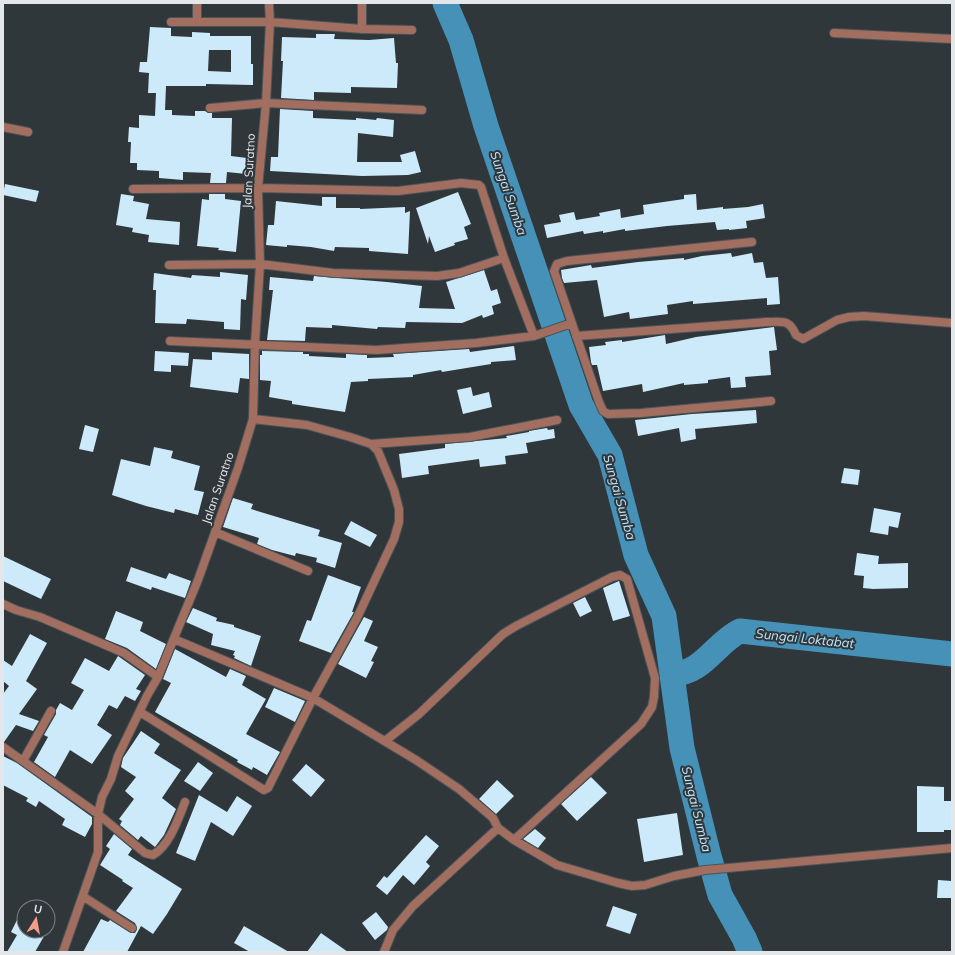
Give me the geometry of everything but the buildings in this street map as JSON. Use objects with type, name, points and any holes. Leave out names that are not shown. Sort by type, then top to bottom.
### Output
[{"type":"street","points":[[196,22],[197,3]]},
{"type":"street","name":"Jalan Suratno","points":[[63,952],[84,897],[98,852],[98,814],[102,798],[111,779],[118,756],[158,677],[198,580],[253,419],[255,344],[260,264],[258,188],[266,103],[270,22],[269,3]]},
{"type":"street","points":[[362,3],[362,29]]},
{"type":"street","points":[[171,22],[270,22],[362,29],[412,30]]},
{"type":"street","points":[[834,33],[952,39]]},
{"type":"street","points":[[210,108],[266,103],[422,110]]},
{"type":"street","points":[[3,127],[28,132]]},
{"type":"street","points":[[132,190],[258,188],[398,192],[461,182],[479,185],[482,187],[504,258],[534,336]]},
{"type":"street","points":[[752,242],[567,261],[557,264],[554,271],[569,324],[576,336],[603,411],[608,414],[641,413],[771,401]]},
{"type":"street","points":[[170,265],[260,264],[333,273],[437,276],[459,273],[504,258]]},
{"type":"street","points":[[576,336],[767,322],[786,322],[792,327],[796,335],[803,339],[837,320],[849,317],[864,316],[952,323]]},
{"type":"street","points":[[170,341],[376,350],[476,343],[534,336],[569,324]]},
{"type":"street","points":[[253,419],[307,425],[371,444],[470,437],[557,420]]},
{"type":"street","points":[[140,712],[264,790],[268,788],[313,698],[357,618],[394,539],[399,522],[399,509],[394,490],[378,451],[371,444]]},
{"type":"street","points":[[215,532],[308,571]]},
{"type":"street","points":[[385,742],[419,714],[503,634],[612,577],[620,575],[627,579],[655,678],[652,707],[641,724],[514,840]]},
{"type":"street","points":[[3,604],[16,610],[40,617],[124,653],[158,677]]},
{"type":"street","points":[[174,638],[313,698],[416,760],[459,789],[494,818],[498,828],[514,840],[557,865],[618,883],[632,886],[645,885],[674,876],[705,870],[952,848]]},
{"type":"street","points":[[23,761],[51,711]]},
{"type":"street","points":[[3,747],[98,814],[144,853],[153,855],[158,852],[174,830],[184,802]]},
{"type":"street","points":[[384,952],[393,930],[412,906],[498,828]]},
{"type":"street","points":[[84,897],[132,928]]},
{"type":"waterway","name":"Sungai Sumba","points":[[445,3],[461,40],[486,126],[581,405],[610,455],[636,555],[664,616],[682,748],[709,856],[720,895],[744,938],[750,952]]},
{"type":"waterway","name":"Sungai Loktabat","points":[[672,674],[683,673],[701,664],[731,636],[740,631],[952,654]]}]
